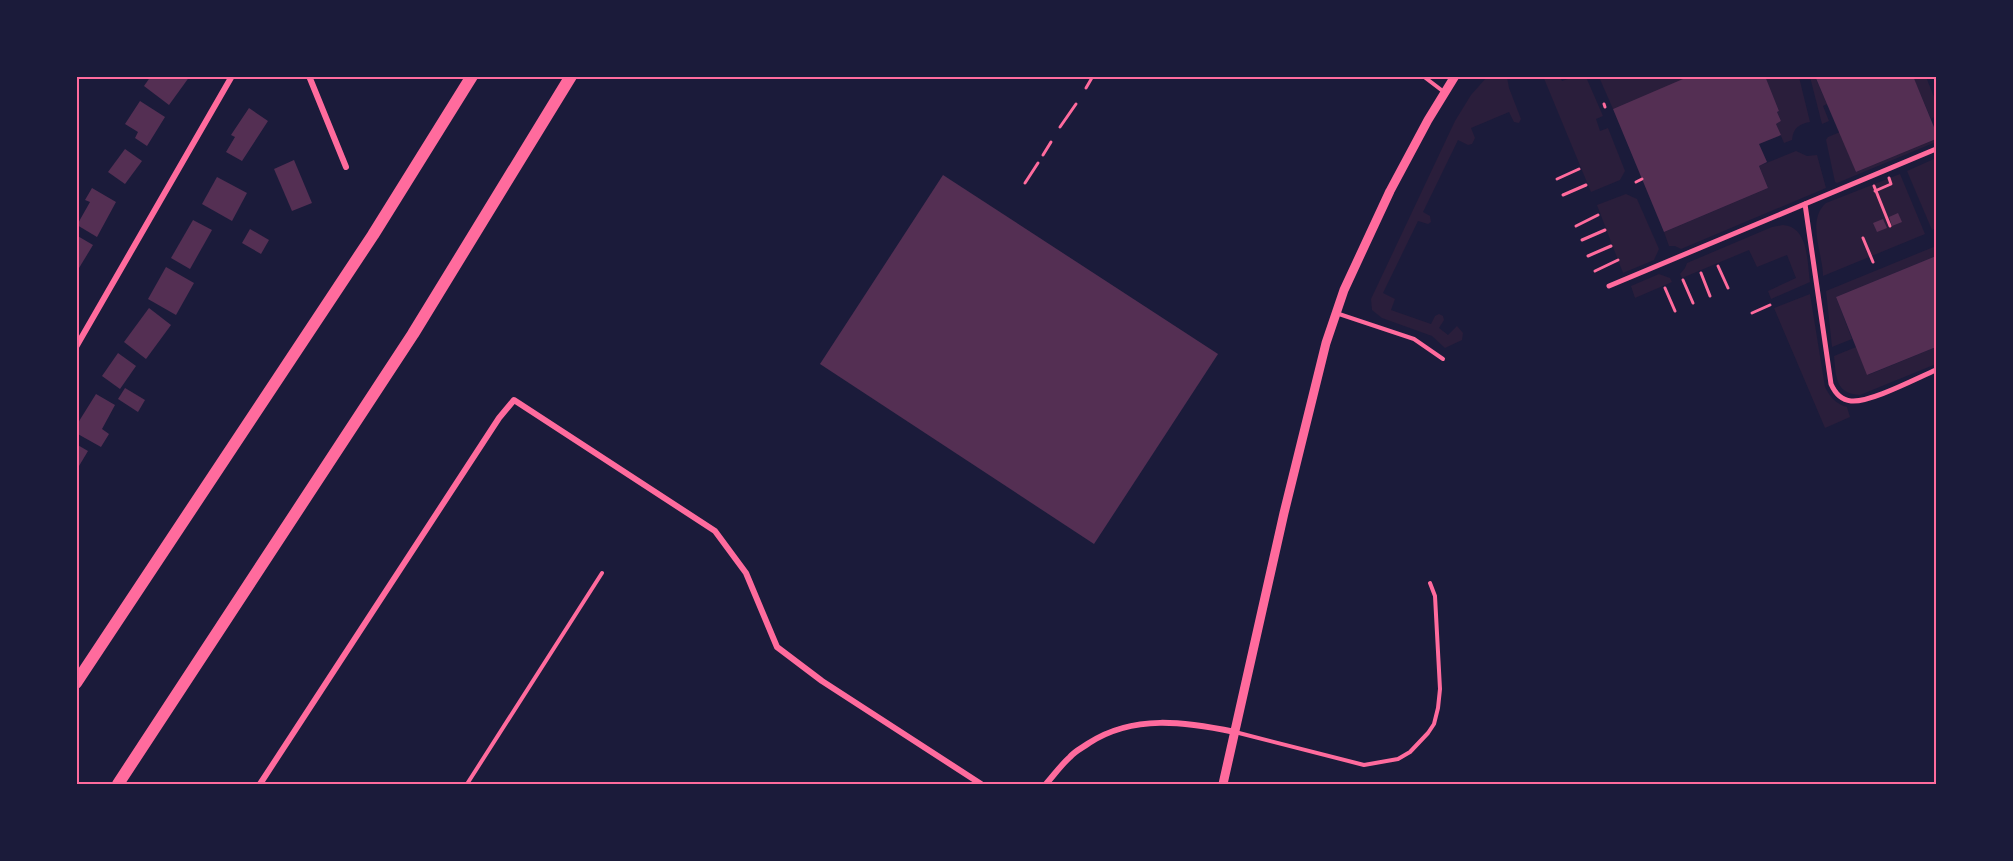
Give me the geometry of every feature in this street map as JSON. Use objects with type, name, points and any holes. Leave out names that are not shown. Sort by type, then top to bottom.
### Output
[{"type":"highway","points":[[76,683],[373,235],[472,76]]},
{"type":"highway","points":[[118,784],[413,333],[571,76]]},
{"type":"main road","points":[[1223,784],[1303,429],[1323,352],[1336,313],[1390,191],[1455,76]]},
{"type":"street","points":[[76,347],[232,76]]},
{"type":"street","points":[[309,76],[346,167]]},
{"type":"street","points":[[1609,286],[1936,149]]},
{"type":"street","points":[[1805,204],[1831,384],[1834,390],[1839,396],[1849,401],[1865,400],[1936,370]]},
{"type":"street","points":[[260,784],[499,418],[514,400],[715,531],[746,573],[777,647],[822,681],[981,784]]},
{"type":"street","points":[[1046,784],[1071,755],[1102,734],[1131,726],[1150,722],[1175,722],[1235,732]]},
{"type":"lane","points":[[1423,76],[1445,92]]},
{"type":"lane","points":[[1336,313],[1414,339],[1443,359]]},
{"type":"lane","points":[[467,784],[602,573]]},
{"type":"lane","points":[[1235,732],[1364,765],[1398,759],[1410,752],[1434,724],[1440,689],[1435,596],[1430,583]]},
{"type":"path","points":[[1086,88],[1093,76]]},
{"type":"path","points":[[1060,128],[1076,104]]},
{"type":"path","points":[[1043,155],[1051,142]]},
{"type":"path","points":[[1025,183],[1038,163]]},
{"type":"path","points":[[1557,179],[1580,169]]},
{"type":"path","points":[[1878,174],[1873,188],[1890,226]]},
{"type":"path","points":[[1636,182],[1642,179]]},
{"type":"path","points":[[1563,195],[1586,185]]},
{"type":"path","points":[[1576,226],[1598,215]]},
{"type":"path","points":[[1582,240],[1605,230]]},
{"type":"path","points":[[1863,238],[1873,262]]},
{"type":"path","points":[[1588,256],[1611,246]]},
{"type":"path","points":[[1595,271],[1618,260]]},
{"type":"path","points":[[1718,266],[1728,288]]},
{"type":"path","points":[[1701,273],[1710,296]]},
{"type":"path","points":[[1683,280],[1693,303]]},
{"type":"path","points":[[1665,288],[1675,311]]},
{"type":"path","points":[[1752,313],[1770,305]]},
{"type":"shaded area","points":[[1543,76],[1560,77],[1562,81],[1574,77],[1586,77],[1603,116],[1596,119],[1600,131],[1608,128],[1625,171],[1620,180],[1591,192]]},
{"type":"shaded area","points":[[1487,77],[1507,77],[1521,119],[1519,123],[1514,122],[1509,112],[1471,128],[1475,138],[1472,144],[1468,145],[1458,140],[1423,212],[1430,216],[1431,222],[1428,224],[1418,221],[1383,293],[1395,299],[1391,310],[1431,324],[1435,316],[1439,314],[1444,320],[1439,328],[1448,335],[1457,326],[1463,333],[1462,340],[1445,348],[1432,336],[1382,318],[1372,310],[1371,299],[1455,121],[1471,95]]},
{"type":"shaded area","points":[[1599,77],[1690,77],[1613,109]]},
{"type":"shaded area","points":[[1765,77],[1799,77],[1810,122],[1797,127],[1792,140],[1784,143],[1776,124],[1781,121],[1777,112],[1779,111]]},
{"type":"shaded area","points":[[1810,77],[1815,77],[1827,104],[1823,106],[1829,121],[1822,124]]},
{"type":"shaded area","points":[[1913,77],[1926,77],[1936,102],[1936,116],[1931,119]]},
{"type":"shaded area","points":[[1840,132],[1856,172],[1936,139],[1936,142],[1837,183],[1826,140]]},
{"type":"shaded area","points":[[1796,151],[1807,156],[1817,155],[1826,188],[1681,249],[1669,246],[1664,232],[1768,188],[1759,166]]},
{"type":"shaded area","points":[[1936,158],[1936,228],[1932,230],[1907,171]]},
{"type":"shaded area","points":[[1900,174],[1925,234],[1823,276],[1816,228],[1820,210],[1826,203]]},
{"type":"shaded area","points":[[1626,194],[1637,199],[1659,249],[1654,260],[1623,273],[1597,205]]},
{"type":"shaded area","points":[[1783,225],[1792,227],[1802,239],[1807,256],[1810,282],[1771,299],[1768,291],[1796,278],[1787,255],[1757,267],[1749,250],[1682,278],[1680,274],[1687,263],[1772,227]]},
{"type":"shaded area","points":[[1936,246],[1936,256],[1836,297],[1852,339],[1832,347],[1826,291]]},
{"type":"shaded area","points":[[1659,274],[1670,278],[1672,282],[1635,298],[1631,286]]},
{"type":"shaded area","points":[[1810,294],[1825,387],[1834,400],[1847,407],[1850,417],[1825,428],[1774,308]]},
{"type":"shaded area","points":[[1856,347],[1868,375],[1936,347],[1936,364],[1860,395],[1852,394],[1838,383],[1834,356]]},
{"type":"building","points":[[151,76],[190,76],[169,105],[144,86]]},
{"type":"building","points":[[1690,76],[1765,76],[1779,111],[1777,112],[1781,121],[1776,124],[1781,135],[1759,144],[1767,162],[1759,166],[1768,188],[1664,232],[1613,109]]},
{"type":"building","points":[[1815,76],[1913,76],[1936,132],[1936,139],[1856,172]]},
{"type":"building","points":[[140,101],[165,117],[147,146],[135,138],[138,132],[125,124]]},
{"type":"building","points":[[249,108],[268,121],[242,161],[226,152],[235,137],[231,135]]},
{"type":"building","points":[[125,149],[142,161],[125,184],[108,172]]},
{"type":"building","points":[[294,160],[312,203],[292,211],[274,169]]},
{"type":"building","points":[[943,175],[1218,354],[1094,544],[820,364]]},
{"type":"building","points":[[217,177],[247,193],[232,221],[202,204]]},
{"type":"building","points":[[92,188],[116,202],[97,237],[77,225],[90,202],[85,200]]},
{"type":"building","points":[[1898,213],[1902,222],[1892,226],[1889,217]]},
{"type":"building","points":[[1883,219],[1887,228],[1877,232],[1873,223]]},
{"type":"building","points":[[193,220],[212,230],[190,269],[171,258]]},
{"type":"building","points":[[250,229],[269,240],[261,254],[242,243]]},
{"type":"building","points":[[76,235],[93,245],[76,273]]},
{"type":"building","points":[[1936,256],[1936,347],[1867,375],[1836,297]]},
{"type":"building","points":[[166,267],[194,283],[176,315],[148,299]]},
{"type":"building","points":[[149,308],[171,325],[146,359],[124,342]]},
{"type":"building","points":[[118,353],[136,366],[120,389],[102,376]]},
{"type":"building","points":[[125,388],[145,400],[138,412],[118,399]]},
{"type":"building","points":[[96,394],[115,405],[102,429],[109,434],[101,447],[76,433],[76,426]]},
{"type":"building","points":[[76,444],[88,451],[76,471]]}]
